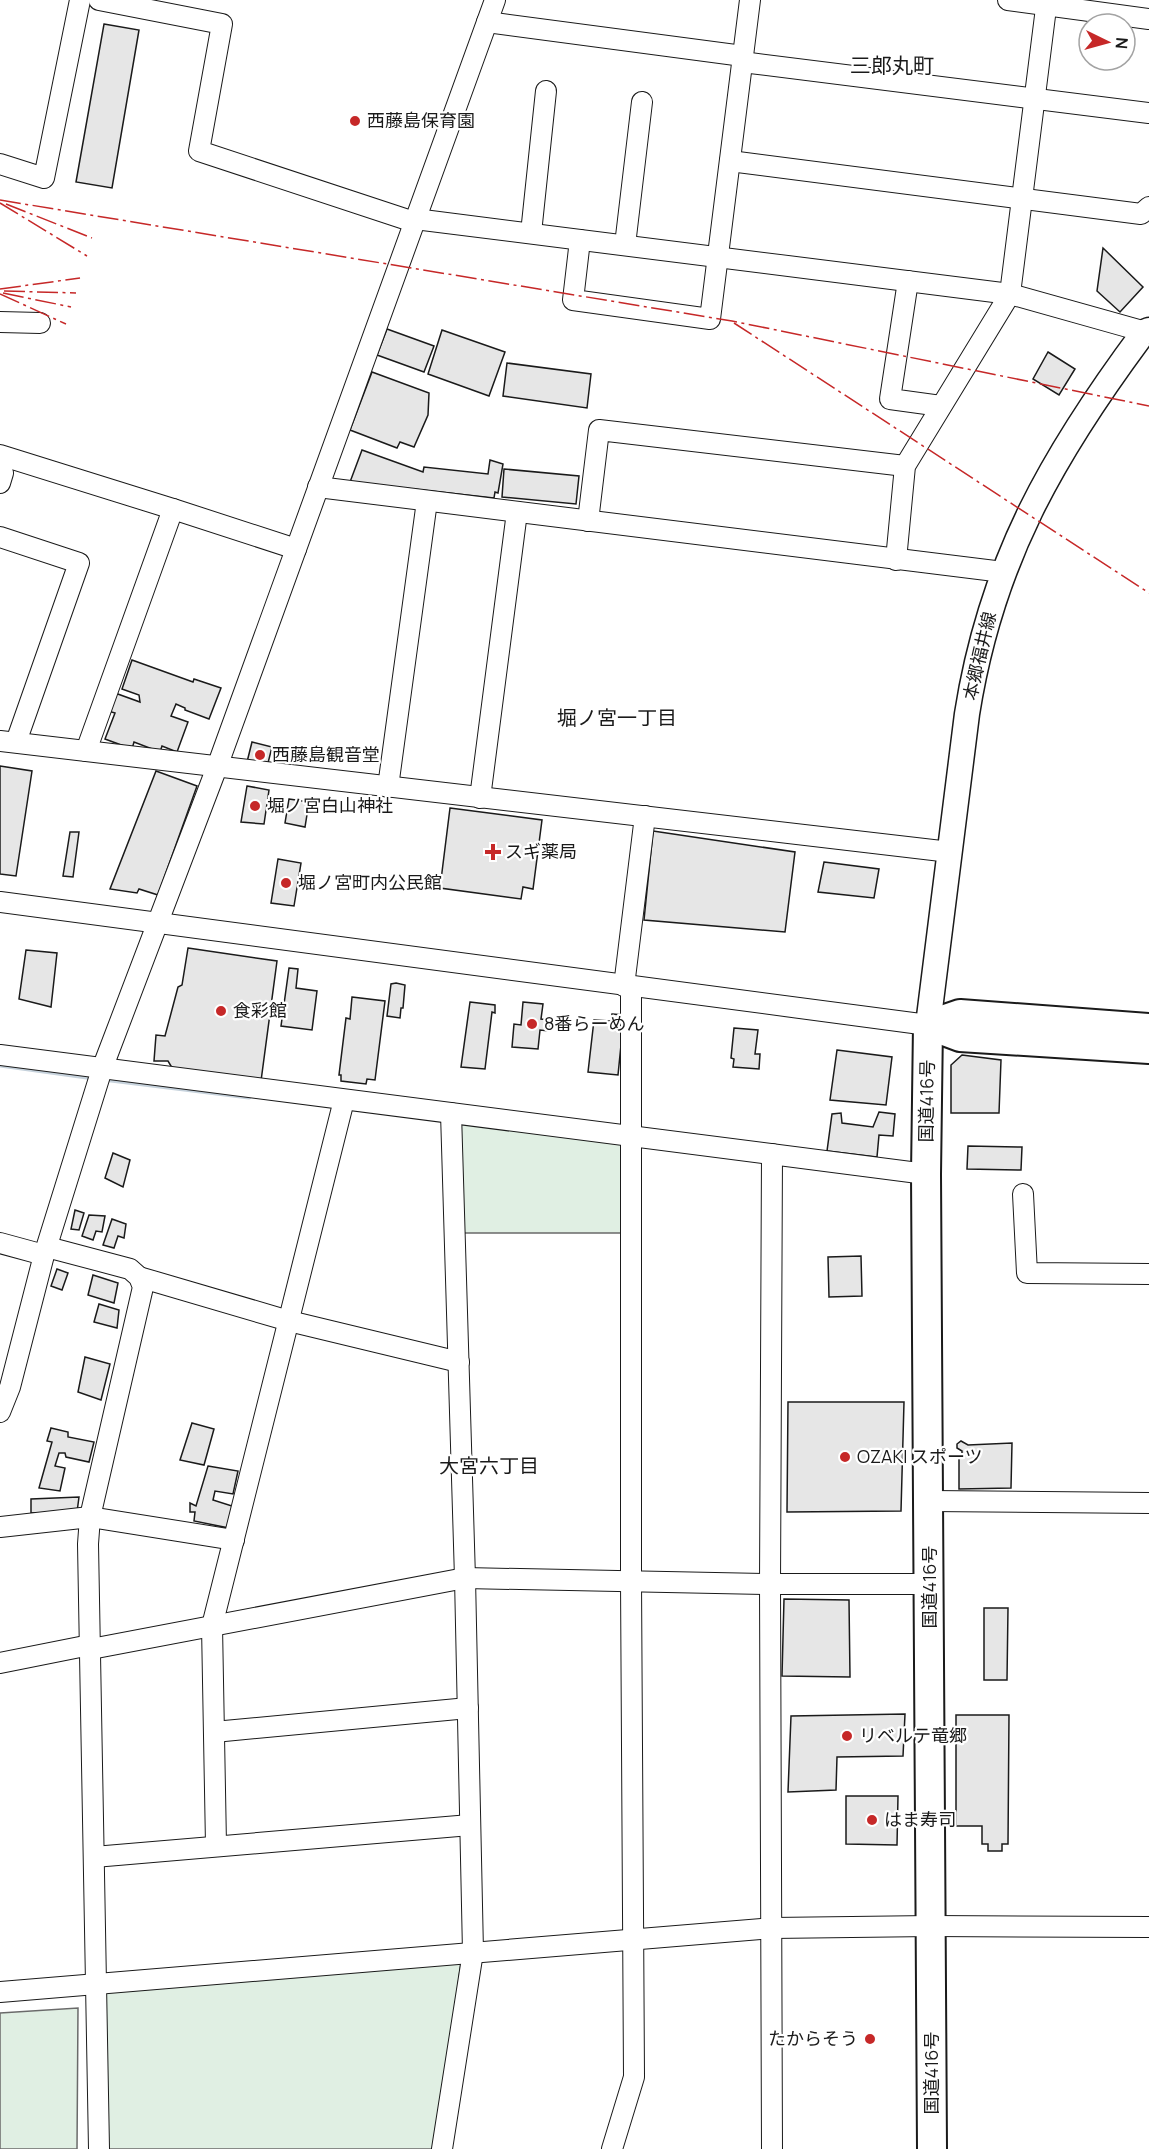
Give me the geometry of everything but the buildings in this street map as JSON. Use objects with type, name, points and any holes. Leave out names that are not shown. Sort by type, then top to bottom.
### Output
[{"type":"highway","points":[[928,1025],[960,1014],[1149,1028]]},
{"type":"highway","points":[[928,1025],[960,1036],[1149,1049]]},
{"type":"highway","name":"国道416号","points":[[928,1025],[926,1174],[930,1501],[932,2149]]},
{"type":"main road","name":"本郷福井線","points":[[928,1025],[972,681],[990,611],[1024,521],[1052,467],[1114,372],[1144,332],[1148,331]]},
{"type":"street","points":[[0,164],[44,178],[80,0]]},
{"type":"street","points":[[99,0],[222,24],[199,151],[415,220],[1010,294],[1148,331]]},
{"type":"street","points":[[0,1412],[10,1387],[46,1251],[102,1069],[217,767],[495,0]]},
{"type":"street","points":[[580,240],[573,300],[710,319],[750,0]]},
{"type":"street","points":[[1008,0],[1138,12]]},
{"type":"street","points":[[896,560],[905,466],[1010,294],[1046,2]]},
{"type":"street","points":[[487,22],[1149,113]]},
{"type":"street","points":[[531,233],[546,91]]},
{"type":"street","points":[[625,245],[642,102]]},
{"type":"street","points":[[730,161],[1141,214],[1149,207]]},
{"type":"street","points":[[908,280],[890,399],[941,406]]},
{"type":"street","points":[[0,322],[40,323]]},
{"type":"street","points":[[588,521],[599,430],[905,466]]},
{"type":"street","points":[[0,454],[296,549]]},
{"type":"street","points":[[0,465],[3,473],[0,483]]},
{"type":"street","points":[[318,487],[1003,572]]},
{"type":"street","points":[[388,787],[427,501]]},
{"type":"street","points":[[86,751],[173,509]]},
{"type":"street","points":[[480,798],[517,512]]},
{"type":"street","points":[[0,537],[80,563],[8,742],[950,852]]},
{"type":"street","points":[[612,2149],[634,2077],[631,1581],[632,1136],[627,987],[645,816]]},
{"type":"street","points":[[0,902],[627,987],[928,1025]]},
{"type":"street","points":[[0,1055],[926,1174]]},
{"type":"street","points":[[216,1845],[212,1626],[344,1100]]},
{"type":"street","points":[[442,2149],[473,1952],[465,1578],[451,1113]]},
{"type":"street","points":[[772,1154],[770,1584],[772,2149]]},
{"type":"street","points":[[1023,1194],[1027,1273],[1149,1274]]},
{"type":"street","points":[[0,1242],[130,1269],[139,1277],[289,1321],[459,1362]]},
{"type":"street","points":[[99,2149],[88,1544],[90,1517],[143,1287],[139,1277]]},
{"type":"street","points":[[930,1501],[1149,1503]]},
{"type":"street","points":[[0,1527],[90,1517],[234,1539]]},
{"type":"street","points":[[0,1663],[465,1578],[770,1584],[930,1584]]},
{"type":"street","points":[[214,1732],[468,1708]]},
{"type":"street","points":[[94,1857],[470,1825]]},
{"type":"street","points":[[0,1992],[772,1928],[1149,1927]]},
{"type":"green space","points":[[451,1113],[632,1136],[632,1233],[455,1233]]},
{"type":"green space","points":[[461,1962],[437,2149],[107,2149],[105,1991]]},
{"type":"green space","points":[[78,2008],[77,2149],[0,2149],[0,2013]]},
{"type":"waterway","points":[[0,1065],[94,1078]]},
{"type":"waterway","points":[[103,1079],[249,1097]]},
{"type":"power","points":[[0,200],[732,321],[1149,406]]},
{"type":"power","points":[[0,203],[87,256]]},
{"type":"power","points":[[6,204],[92,238]]},
{"type":"power","points":[[0,289],[80,278]]},
{"type":"power","points":[[4,291],[76,293]]},
{"type":"power","points":[[3,293],[71,307]]},
{"type":"power","points":[[0,294],[66,324]]},
{"type":"power","points":[[734,323],[1149,593]]},
{"type":"place","name":"西藤島保育園","points":[[355,121]]},
{"type":"place","name":"西藤島観音堂","points":[[260,755]]},
{"type":"place","name":"堀ノ宮白山神社","points":[[255,806]]},
{"type":"place","name":"スギ薬局","points":[[493,852]]},
{"type":"place","name":"堀ノ宮町内公民館","points":[[286,883]]},
{"type":"place","name":"食彩館","points":[[221,1011]]},
{"type":"place","name":"8番らーめん","points":[[532,1024]]},
{"type":"place","name":"OZAKI スポーツ","points":[[845,1457]]},
{"type":"place","name":"リベルテ竜郷","points":[[847,1736]]},
{"type":"place","name":"はま寿司","points":[[872,1820]]},
{"type":"place","name":"たからそう","points":[[870,2039]]},
{"type":"district","name":"三郎丸町","points":[[892,66]]},
{"type":"district","name":"堀ノ宮一丁目","points":[[617,718]]},
{"type":"district","name":"大宮六丁目","points":[[489,1466]]}]
